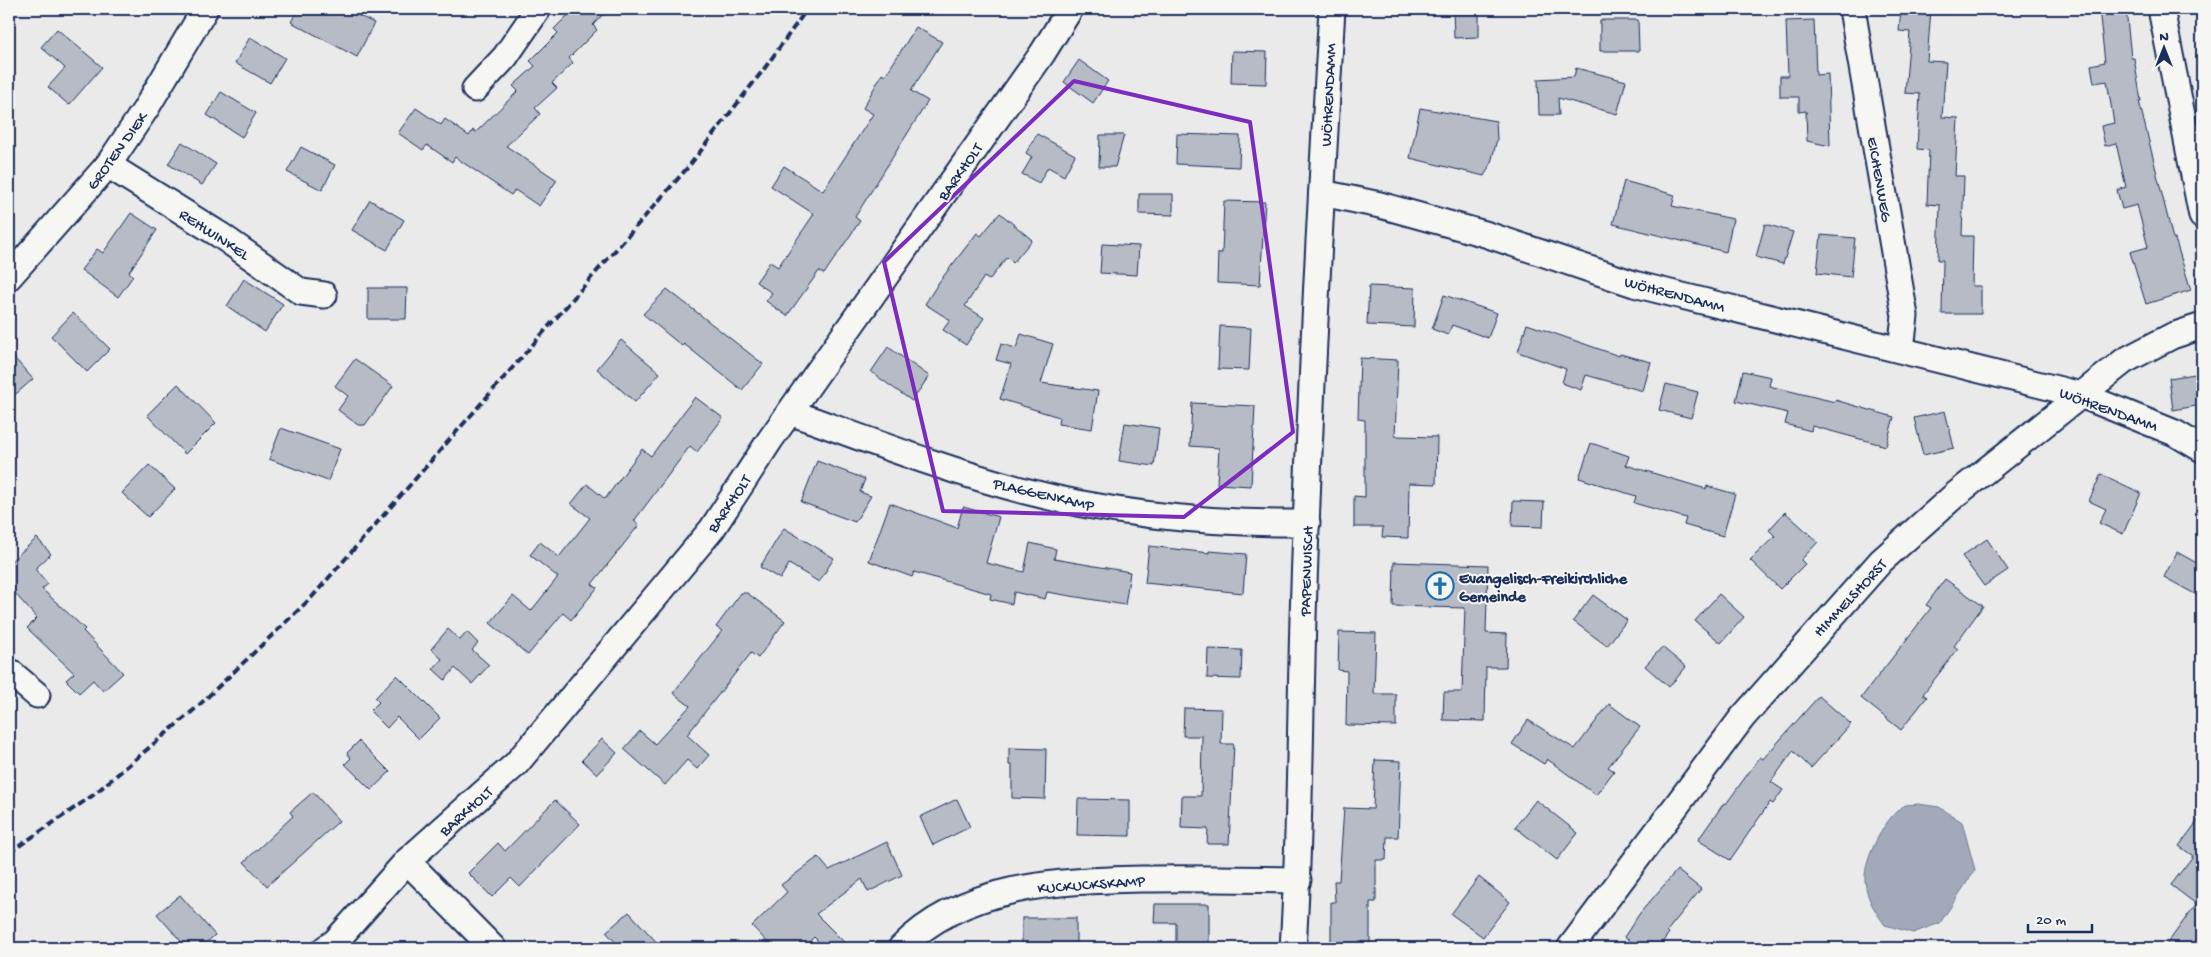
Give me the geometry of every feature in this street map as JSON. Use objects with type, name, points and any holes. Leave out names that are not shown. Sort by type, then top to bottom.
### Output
[{"type":"street","name":"GROTEN DIEK","points":[[9,277],[108,166],[145,110],[204,9]]},
{"type":"street","points":[[475,89],[505,57],[538,9]]},
{"type":"street","name":"BARKHOLT","points":[[326,948],[335,942],[407,861],[516,764],[712,530],[770,440],[1036,62],[1070,9]]},
{"type":"street","name":"WÖHRENDAMM","points":[[1332,9],[1322,193],[1380,205],[1485,234],[1634,284],[2081,395],[2175,433],[2202,449]]},
{"type":"street","name":"EICHENWEG","points":[[1852,9],[1905,316],[1901,349]]},
{"type":"street","points":[[2161,9],[2202,216]]},
{"type":"street","name":"REHWINKEL","points":[[108,166],[220,235],[301,292],[324,295]]},
{"type":"street","name":"PAPENWISCH","points":[[1294,948],[1298,880],[1307,523],[1322,193]]},
{"type":"street","name":"HIMMELSHORST","points":[[1575,946],[1742,718],[1880,561],[1955,495],[2124,361],[2172,336],[2202,326]]},
{"type":"street","name":"PLAGGENKAMP","points":[[790,412],[944,467],[1034,493],[1140,514],[1209,521],[1307,523]]},
{"type":"street","points":[[9,670],[37,695]]},
{"type":"street","points":[[407,861],[493,948]]},
{"type":"street","name":"KUCKUCKSKAMP","points":[[901,948],[941,918],[981,898],[1030,886],[1108,879],[1298,880]]},
{"type":"highlighted area","points":[[1074,81],[1250,122],[1293,432],[1184,517],[943,511],[884,262]]},
{"type":"water","points":[[1918,804],[1939,807],[1962,822],[1975,870],[1940,923],[1913,933],[1885,925],[1869,898],[1865,872],[1872,850],[1891,817],[1906,805]]},
{"type":"building","points":[[298,9],[345,9],[374,23],[357,57],[291,22]]},
{"type":"building","points":[[574,9],[608,9],[593,25],[597,30],[569,58],[573,63],[552,83],[557,88],[535,108],[540,114],[506,146],[557,180],[539,206],[515,190],[511,195],[455,157],[452,162],[427,145],[423,150],[398,133],[416,108],[441,125],[445,119],[469,136],[473,130],[476,132],[518,91],[513,86],[535,66],[530,61],[558,33],[554,29]]},
{"type":"building","points":[[1453,9],[1479,9],[1479,37],[1454,38]]},
{"type":"building","points":[[1901,9],[1931,9],[1927,61],[1946,62],[1942,117],[1958,118],[1955,176],[1964,176],[1962,236],[1973,236],[1972,286],[1981,286],[1981,314],[1942,314],[1943,260],[1938,260],[1940,205],[1927,204],[1929,150],[1917,149],[1920,94],[1905,93],[1910,32],[1899,31]]},
{"type":"building","points":[[2099,9],[2126,9],[2131,58],[2134,58],[2141,101],[2139,101],[2173,239],[2175,239],[2191,290],[2146,304],[2130,252],[2148,247],[2137,205],[2122,209],[2117,190],[2126,187],[2116,143],[2105,146],[2101,126],[2114,123],[2107,81],[2094,83],[2091,65],[2105,62]]},
{"type":"building","points":[[1600,20],[1638,20],[1639,51],[1600,51]]},
{"type":"building","points":[[1814,20],[1816,75],[1828,74],[1830,146],[1807,141],[1806,111],[1799,112],[1799,97],[1780,97],[1780,76],[1788,76],[1786,21]]},
{"type":"building","points":[[916,27],[942,42],[911,91],[928,101],[855,217],[860,221],[824,274],[819,271],[787,316],[766,301],[772,293],[756,282],[770,262],[778,267],[814,214],[771,186],[784,166],[823,191],[873,114],[863,108],[882,74],[885,76]]},
{"type":"building","points":[[57,29],[102,67],[69,105],[48,87],[65,68],[41,47]]},
{"type":"building","points":[[250,37],[285,58],[270,83],[235,63]]},
{"type":"building","points":[[1232,51],[1267,52],[1266,84],[1231,83]]},
{"type":"building","points":[[1079,60],[1108,81],[1093,103],[1064,82]]},
{"type":"building","points":[[1576,68],[1626,81],[1617,114],[1558,98],[1559,115],[1539,115],[1538,79],[1574,77]]},
{"type":"building","points":[[221,92],[256,113],[242,137],[207,115]]},
{"type":"building","points":[[1420,108],[1496,121],[1497,139],[1491,163],[1484,176],[1410,158]]},
{"type":"building","points":[[1037,134],[1075,155],[1064,176],[1048,167],[1039,183],[1022,174],[1032,157],[1026,153]]},
{"type":"building","points":[[1177,134],[1240,136],[1239,167],[1176,164]]},
{"type":"building","points":[[1100,135],[1124,135],[1115,167],[1099,167]]},
{"type":"building","points":[[182,142],[216,164],[202,185],[168,164]]},
{"type":"building","points":[[301,147],[335,165],[322,190],[287,172]]},
{"type":"building","points":[[1624,181],[1675,195],[1672,206],[1733,219],[1726,252],[1613,224]]},
{"type":"building","points":[[1139,194],[1173,194],[1173,215],[1139,214]]},
{"type":"building","points":[[370,200],[404,220],[387,250],[352,230]]},
{"type":"building","points":[[1224,201],[1265,202],[1260,285],[1217,283],[1218,253],[1222,253]]},
{"type":"building","points":[[131,213],[157,230],[129,272],[133,276],[118,297],[81,270],[97,249],[103,253]]},
{"type":"building","points":[[1000,213],[1032,240],[1013,263],[1007,257],[989,280],[984,277],[965,306],[984,318],[966,345],[943,330],[950,320],[925,304],[939,282],[977,233],[981,236]]},
{"type":"building","points":[[1765,224],[1793,232],[1783,264],[1756,257]]},
{"type":"building","points":[[1821,235],[1855,238],[1851,277],[1817,273]]},
{"type":"building","points":[[1102,244],[1139,246],[1137,275],[1100,273]]},
{"type":"building","points":[[244,279],[283,304],[265,332],[227,306]]},
{"type":"building","points":[[1369,286],[1415,288],[1414,327],[1367,325]]},
{"type":"building","points":[[368,288],[407,288],[406,319],[368,319]]},
{"type":"building","points":[[667,289],[763,364],[742,390],[684,344],[682,346],[643,314]]},
{"type":"building","points":[[1444,295],[1497,313],[1488,338],[1452,325],[1448,335],[1432,329]]},
{"type":"building","points":[[73,313],[110,349],[87,372],[51,336]]},
{"type":"building","points":[[1527,324],[1619,356],[1620,354],[1651,362],[1643,391],[1586,375],[1581,390],[1562,383],[1566,369],[1518,352]]},
{"type":"building","points":[[1220,326],[1251,328],[1249,370],[1218,369]]},
{"type":"building","points":[[1021,334],[1053,344],[1041,383],[1098,391],[1092,429],[1058,424],[1059,417],[1000,399],[1011,364],[996,360],[1001,344],[1016,348]]},
{"type":"building","points":[[621,340],[660,373],[635,402],[597,369]]},
{"type":"building","points":[[888,347],[929,376],[912,401],[871,372]]},
{"type":"building","points":[[9,352],[33,379],[9,400]]},
{"type":"building","points":[[1360,358],[1398,360],[1395,436],[1437,437],[1436,484],[1409,483],[1408,538],[1382,537],[1383,527],[1354,527],[1354,496],[1365,497],[1365,420],[1358,419]]},
{"type":"building","points":[[355,359],[393,386],[365,425],[358,425],[338,410],[348,396],[335,386]]},
{"type":"building","points":[[1743,371],[1771,377],[1769,386],[1835,402],[1835,400],[1894,417],[1886,446],[1812,426],[1811,431],[1785,424],[1788,413],[1736,401]]},
{"type":"building","points":[[2202,373],[2202,405],[2173,410],[2169,378]]},
{"type":"building","points":[[178,384],[216,423],[185,454],[147,415]]},
{"type":"building","points":[[1666,384],[1698,392],[1691,418],[1659,410]]},
{"type":"building","points":[[695,397],[723,418],[697,452],[690,446],[634,521],[639,525],[592,584],[597,588],[571,620],[563,613],[528,655],[490,623],[513,596],[531,611],[558,577],[530,555],[540,542],[559,557],[590,518],[571,504],[587,484],[605,499],[642,449],[651,456]]},
{"type":"building","points":[[1192,403],[1255,406],[1251,486],[1217,484],[1219,448],[1190,446]]},
{"type":"building","points":[[1945,411],[1954,448],[1923,455],[1914,418]]},
{"type":"building","points":[[1125,423],[1159,428],[1154,466],[1119,461]]},
{"type":"building","points":[[281,428],[340,449],[328,481],[269,459]]},
{"type":"building","points":[[1591,443],[1629,456],[1626,465],[1706,489],[1707,486],[1735,494],[1723,536],[1684,525],[1686,518],[1634,503],[1636,496],[1579,478]]},
{"type":"building","points":[[817,461],[865,479],[860,492],[871,496],[855,522],[801,502]]},
{"type":"building","points":[[149,465],[175,489],[148,517],[122,493]]},
{"type":"building","points":[[2101,474],[2141,493],[2123,534],[2099,523],[2106,509],[2089,501]]},
{"type":"building","points":[[1513,501],[1544,502],[1543,527],[1512,526]]},
{"type":"building","points":[[890,503],[957,528],[963,507],[999,517],[986,563],[1024,572],[1030,543],[1056,549],[1054,559],[1130,572],[1125,605],[1047,592],[1045,599],[1014,592],[1012,604],[990,599],[991,594],[914,572],[912,577],[869,561]]},
{"type":"building","points":[[1785,512],[1818,542],[1801,560],[1805,564],[1780,589],[1750,560],[1775,536],[1769,530]]},
{"type":"building","points":[[784,528],[834,558],[819,582],[789,564],[780,579],[760,567]]},
{"type":"building","points":[[37,538],[51,554],[35,569],[48,584],[42,589],[85,629],[83,631],[123,673],[103,691],[93,680],[79,693],[66,680],[74,673],[27,628],[37,618],[9,587],[9,563]]},
{"type":"building","points":[[1987,539],[2008,570],[1984,586],[1962,556]]},
{"type":"building","points":[[1149,546],[1209,553],[1209,551],[1246,554],[1243,593],[1145,583]]},
{"type":"building","points":[[2177,552],[2202,566],[2202,598],[2164,577]]},
{"type":"building","points":[[1394,562],[1488,565],[1486,633],[1507,634],[1506,667],[1486,667],[1485,721],[1443,720],[1444,692],[1462,692],[1465,608],[1393,606]]},
{"type":"building","points":[[1945,579],[1983,606],[1954,646],[1958,649],[1923,694],[1927,697],[1901,730],[1861,698],[1931,608],[1926,605]]},
{"type":"building","points":[[741,593],[747,593],[785,621],[758,658],[751,653],[687,735],[709,755],[697,769],[687,760],[665,785],[624,749],[640,731],[655,744],[690,706],[673,693],[722,631],[716,627]]},
{"type":"building","points":[[1719,594],[1744,617],[1721,643],[1695,621]]},
{"type":"building","points":[[1593,595],[1627,620],[1607,646],[1573,621]]},
{"type":"building","points":[[448,629],[460,640],[467,632],[478,643],[472,650],[489,665],[472,684],[455,668],[445,680],[433,669],[442,659],[431,649]]},
{"type":"building","points":[[1339,632],[1376,633],[1374,694],[1396,694],[1396,726],[1346,725],[1347,671],[1338,670]]},
{"type":"building","points":[[1662,647],[1686,667],[1669,687],[1645,666]]},
{"type":"building","points":[[1208,649],[1242,650],[1241,679],[1207,678]]},
{"type":"building","points":[[397,675],[440,718],[419,739],[397,717],[387,728],[370,711],[379,702],[375,698]]},
{"type":"building","points":[[1819,696],[1851,724],[1811,768],[1793,751],[1771,782],[1783,790],[1773,804],[1770,802],[1730,860],[1698,840],[1760,757],[1763,759]]},
{"type":"building","points":[[1609,704],[1640,727],[1608,767],[1614,771],[1596,795],[1547,759],[1544,764],[1512,744],[1528,720],[1575,749]]},
{"type":"building","points":[[1184,708],[1222,709],[1221,744],[1234,744],[1229,844],[1207,844],[1208,829],[1181,828],[1182,796],[1201,796],[1202,736],[1183,736]]},
{"type":"building","points":[[602,739],[617,753],[597,774],[582,760]]},
{"type":"building","points":[[359,741],[390,772],[371,790],[345,764],[351,758],[347,753]]},
{"type":"building","points":[[1009,748],[1046,749],[1045,799],[1012,798],[1012,765],[1009,765]]},
{"type":"building","points":[[1375,760],[1401,761],[1398,837],[1387,837],[1386,860],[1376,860],[1376,902],[1370,902],[1370,948],[1331,948],[1331,902],[1335,902],[1334,881],[1339,881],[1344,808],[1373,809]]},
{"type":"building","points":[[313,792],[339,821],[267,886],[244,862],[293,816],[290,812]]},
{"type":"building","points":[[957,799],[970,827],[933,845],[920,817]]},
{"type":"building","points":[[1078,799],[1130,800],[1130,836],[1077,835]]},
{"type":"building","points":[[555,800],[580,824],[520,887],[511,878],[492,897],[468,873],[498,843],[505,851]]},
{"type":"building","points":[[1536,800],[1578,833],[1557,860],[1515,827]]},
{"type":"building","points":[[2202,815],[2202,948],[2164,948],[2196,904],[2171,885],[2193,856],[2179,846]]},
{"type":"building","points":[[887,842],[902,875],[868,892],[862,879],[816,914],[850,948],[825,948],[814,937],[803,948],[773,948],[752,926],[787,892],[781,885],[818,857],[829,870]]},
{"type":"building","points":[[1677,870],[1701,889],[1667,931],[1669,933],[1658,948],[1640,948],[1624,937],[1640,913]]},
{"type":"building","points":[[1479,877],[1510,902],[1483,937],[1451,914]]},
{"type":"building","points":[[180,895],[215,935],[200,948],[187,948],[157,914]]},
{"type":"building","points":[[1155,904],[1209,904],[1209,947],[1176,947],[1176,923],[1154,923]]},
{"type":"building","points":[[629,912],[662,948],[621,948],[606,932]]},
{"type":"building","points":[[1022,918],[1076,918],[1076,948],[1022,948]]},
{"type":"railway","points":[[9,853],[92,796],[195,709],[312,597],[689,166],[764,69],[807,9]]},
{"type":"place","name":"Evangelisch-Freikirchliche Gemeinde","points":[[1440,586]]}]
